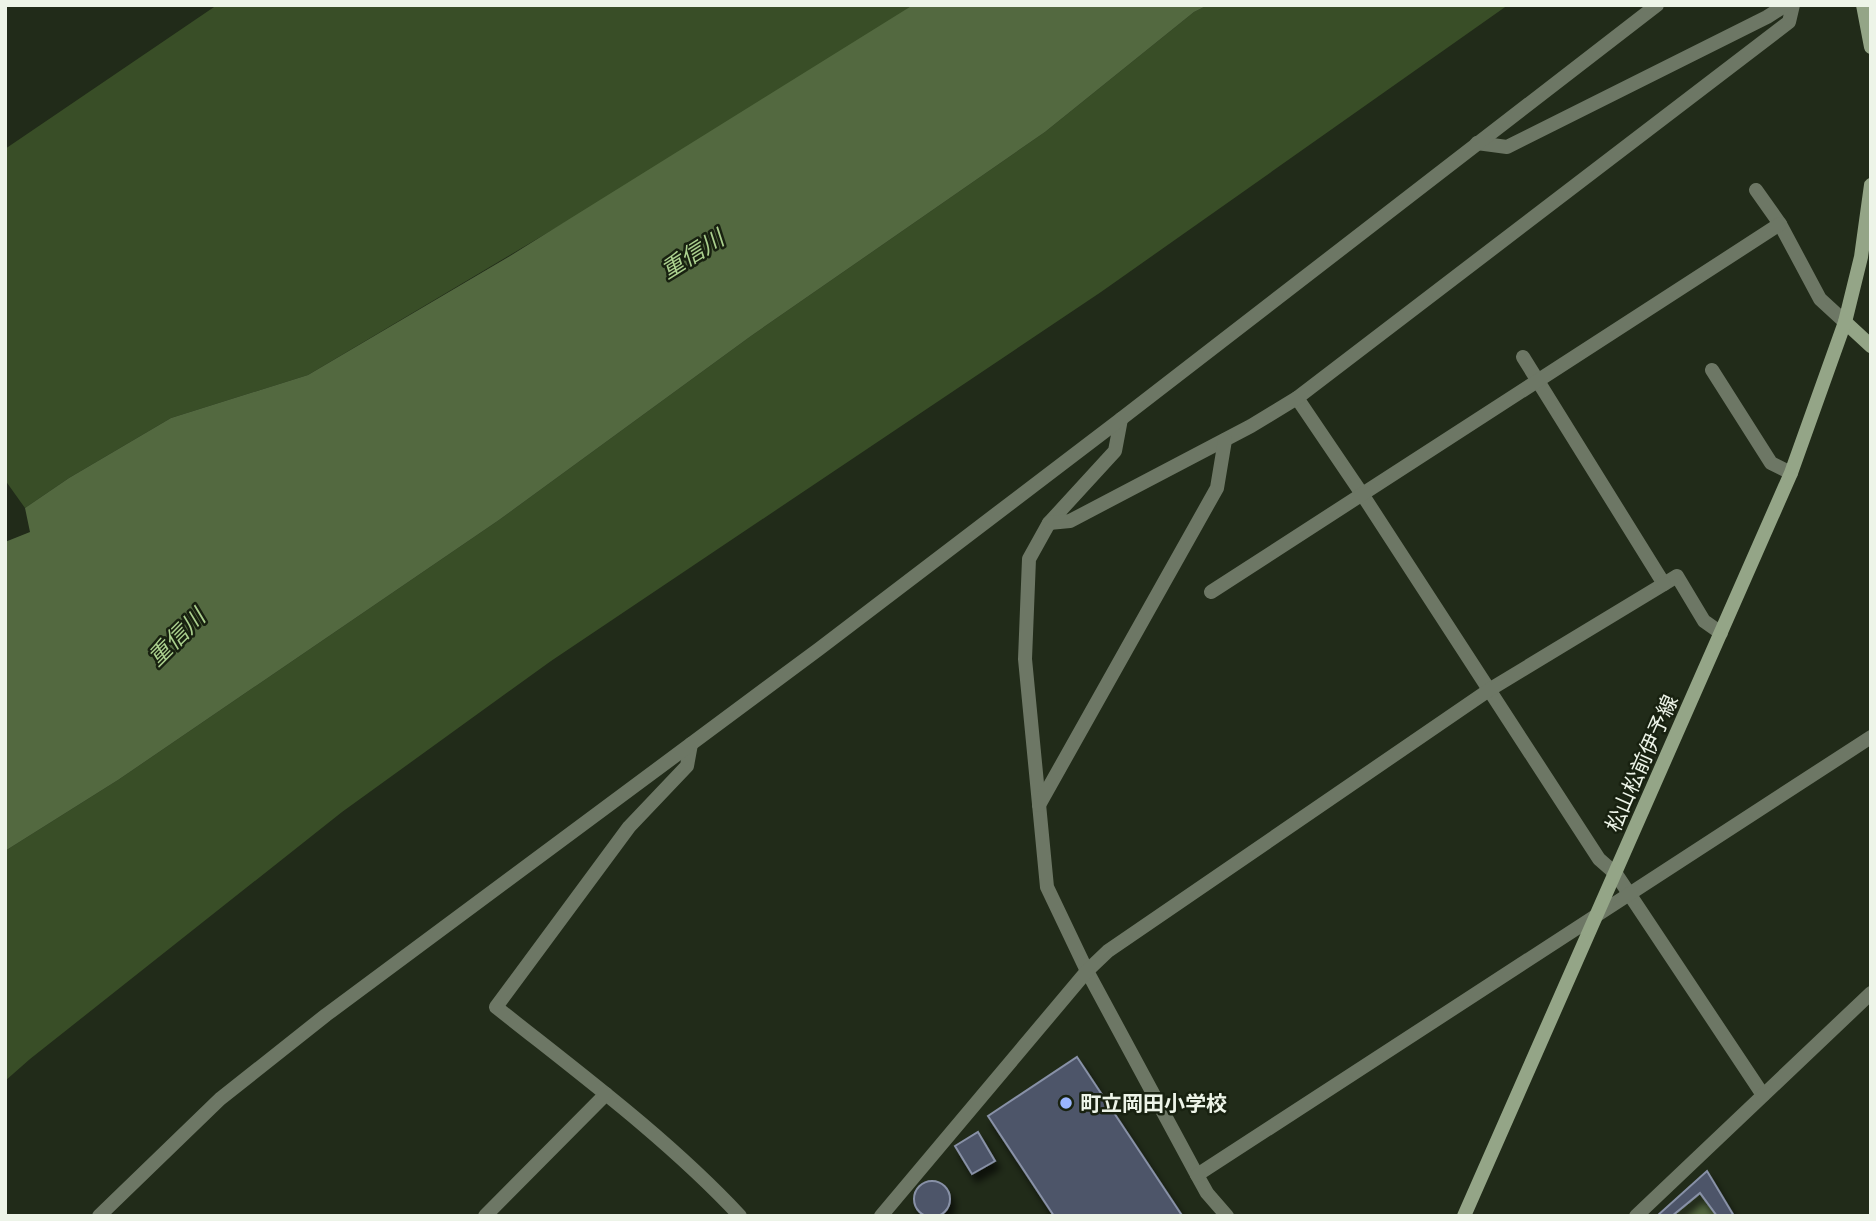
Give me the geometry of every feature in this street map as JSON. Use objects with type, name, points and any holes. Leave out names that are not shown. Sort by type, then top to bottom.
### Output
[{"type":"main road","points":[[1863,5],[1871,47]]},
{"type":"main road","name":"松山松前伊予線","points":[[1464,1216],[1791,473],[1845,321],[1861,257],[1871,185]]},
{"type":"main road","points":[[1845,321],[1871,346]]},
{"type":"street","points":[[99,1216],[219,1099],[326,1015],[691,744],[1121,419],[1657,5]]},
{"type":"street","points":[[1477,143],[1507,148],[1768,18],[1786,5]]},
{"type":"street","points":[[1049,523],[1070,521],[1225,440],[1297,398],[1789,22],[1793,5]]},
{"type":"street","points":[[1756,190],[1780,225],[1820,299],[1845,321]]},
{"type":"street","points":[[1211,593],[1780,225]]},
{"type":"street","points":[[1523,356],[1664,584]]},
{"type":"street","points":[[1712,370],[1771,463],[1791,473]]},
{"type":"street","points":[[1297,398],[1599,859],[1616,874],[1763,1095]]},
{"type":"street","points":[[1121,419],[1115,451],[1049,523],[1029,559],[1025,659],[1047,887],[1087,971],[1197,1175],[1227,1216]]},
{"type":"street","points":[[1039,805],[1217,488],[1225,440]]},
{"type":"street","points":[[881,1216],[1087,971],[1108,951],[1489,690],[1677,576],[1704,621],[1721,633]]},
{"type":"street","points":[[1197,1175],[1871,737]]},
{"type":"street","points":[[691,744],[687,766],[629,827],[496,1007],[606,1094],[710,1184],[740,1216]]},
{"type":"street","points":[[1636,1216],[1871,993]]},
{"type":"street","points":[[485,1216],[606,1094]]},
{"type":"shaded area","points":[[217,5],[931,5],[308,375],[171,418],[69,478],[25,508],[5,480],[5,149]]},
{"type":"shaded area","points":[[1208,5],[1508,5],[1101,292],[551,661],[342,812],[5,1081],[5,851],[118,780],[499,520],[751,336],[1045,132],[1194,12]]},
{"type":"water","name":"重信川","points":[[913,5],[1208,5],[1194,12],[1045,132],[751,336],[499,520],[118,780],[5,851],[5,542],[30,532],[25,508],[69,478],[171,418],[308,375],[510,256]]},
{"type":"water","points":[[1700,1193],[1717,1216],[1672,1216]]},
{"type":"building","points":[[1077,1057],[1181,1214],[1178,1216],[1054,1216],[988,1116]]},
{"type":"building","points":[[978,1132],[995,1161],[972,1174],[955,1146]]},
{"type":"building","points":[[1707,1171],[1734,1216],[1717,1216],[1700,1193],[1672,1216],[1657,1216]]},
{"type":"building","points":[[932,1181],[945,1186],[950,1199],[945,1212],[932,1217],[919,1212],[914,1199],[919,1186]]},
{"type":"place","name":"町立岡田小学校","points":[[1066,1103]]}]
